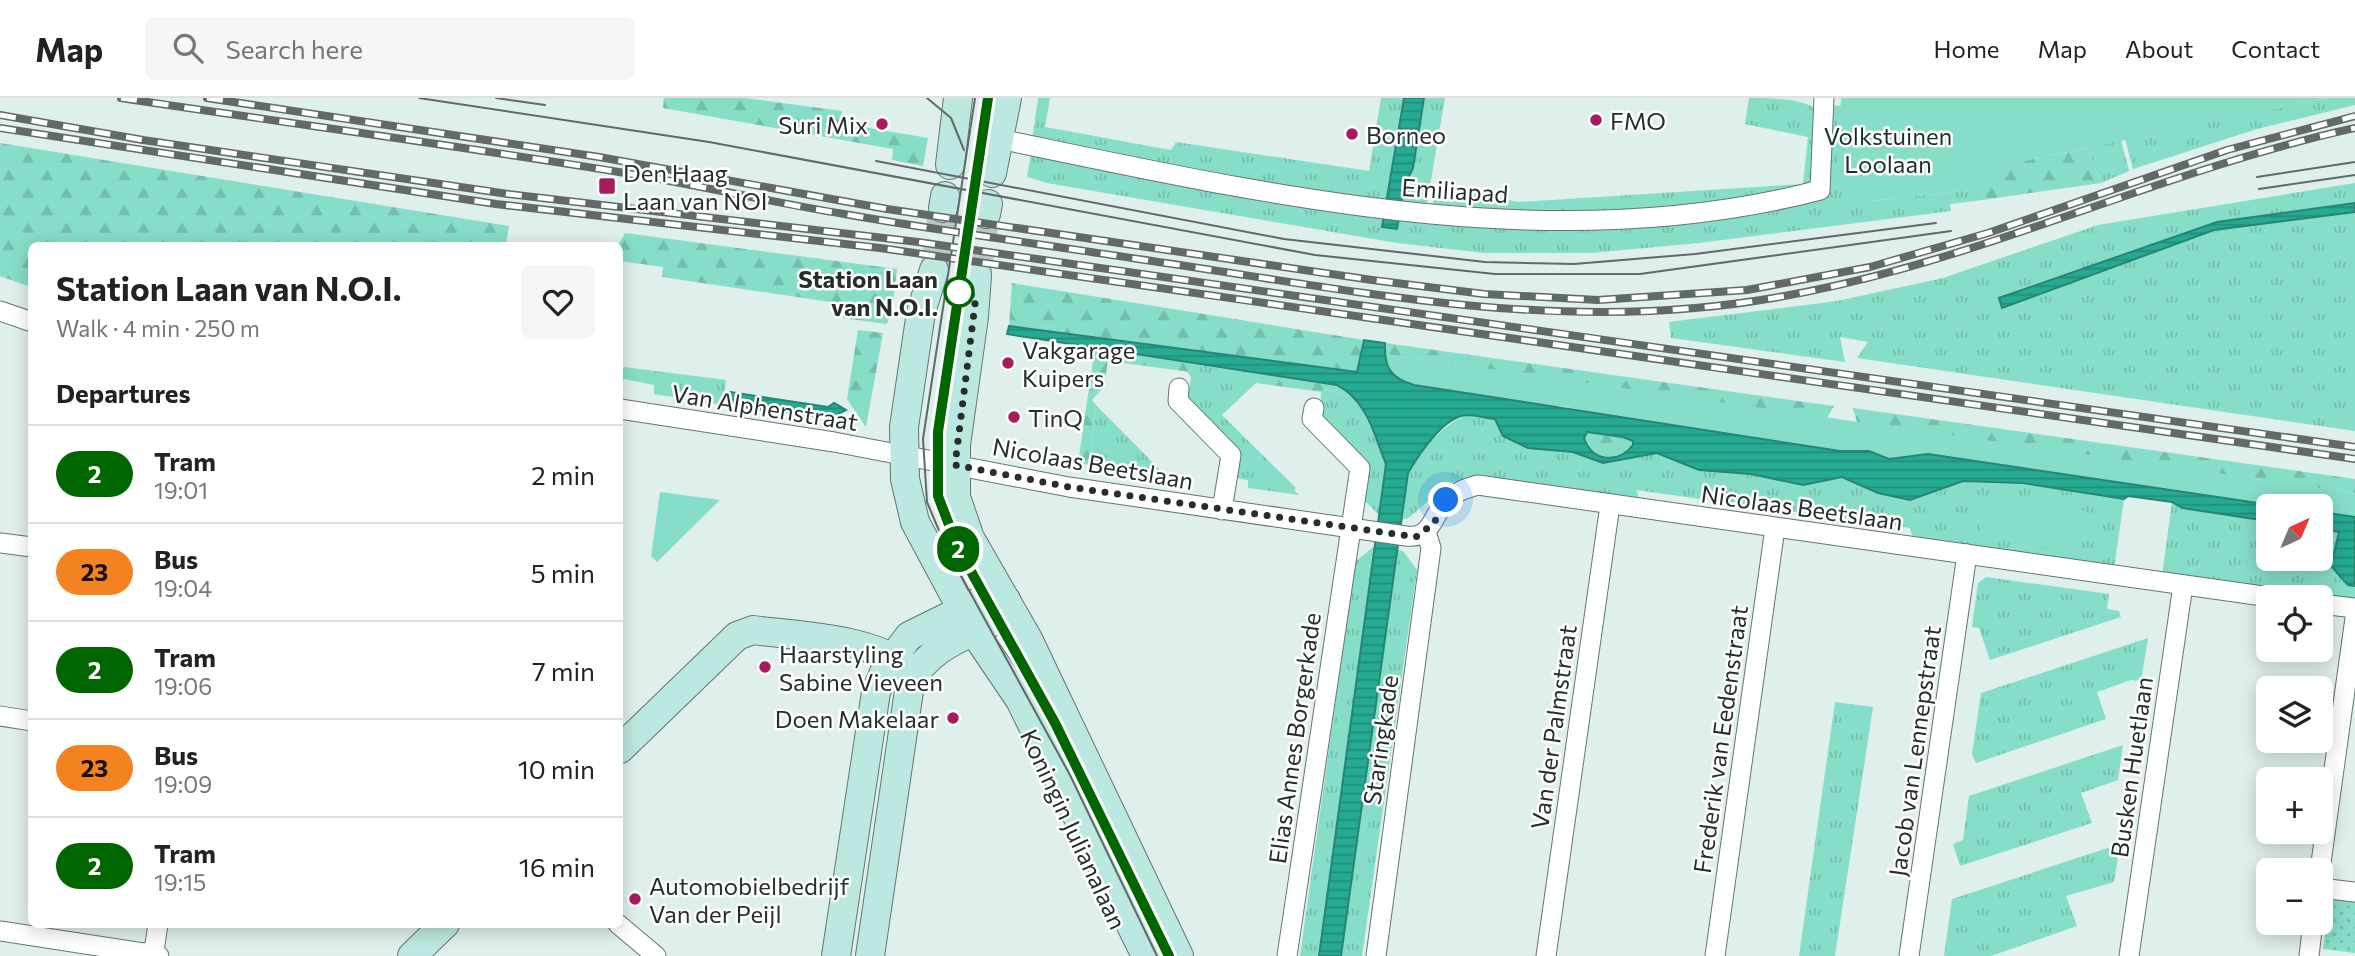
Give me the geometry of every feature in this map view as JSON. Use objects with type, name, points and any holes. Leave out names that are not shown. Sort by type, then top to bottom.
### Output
[{"type":"main road","points":[[950,165],[958,98]]},
{"type":"main road","points":[[992,173],[1007,98]]},
{"type":"main road","name":"Koningin Julianalaan","points":[[934,270],[921,312],[904,427],[905,479],[915,522],[967,621],[1020,700],[1146,956]]},
{"type":"main road","name":"Koningin Julianalaan","points":[[977,275],[955,465],[956,497],[970,538],[1028,639],[1179,956]]},
{"type":"main road","points":[[835,956],[876,692],[893,655],[909,636],[967,621],[998,619],[1006,600]]},
{"type":"main road","points":[[870,956],[907,701],[915,673],[921,662],[967,621]]},
{"type":"main road","points":[[623,745],[737,636],[753,630],[873,648],[893,655],[915,673]]},
{"type":"main road","points":[[412,956],[441,928]]},
{"type":"street","name":"Emiliapad","points":[[999,139],[1140,169],[1402,212],[1576,220],[1766,205],[1820,190],[1825,98]]},
{"type":"street","points":[[0,311],[28,321]]},
{"type":"street","name":"Nicolaas Beetslaan","points":[[1179,388],[1178,401],[1231,455],[1222,510]]},
{"type":"street","points":[[1314,408],[1312,419],[1360,468],[1349,527]]},
{"type":"street","name":"Van Alphenstraat","points":[[623,409],[955,465]]},
{"type":"street","name":"Nicolaas Beetslaan","points":[[955,465],[1069,487],[1416,537],[1426,532],[1446,500],[1462,489],[1478,485],[2256,595]]},
{"type":"street","name":"Van der Palmstraat","points":[[1546,956],[1610,505]]},
{"type":"street","name":"Elias Annes Borgerkade","points":[[1287,956],[1349,527]]},
{"type":"street","name":"Frederik van Eedenstraat","points":[[1714,956],[1775,528]]},
{"type":"street","name":"Staringkade","points":[[1376,956],[1429,566],[1431,548],[1426,532]]},
{"type":"street","points":[[0,543],[28,546]]},
{"type":"street","name":"Jacob van Lennepstraat","points":[[1909,956],[1967,554]]},
{"type":"street","name":"Busken Huetlaan","points":[[2129,956],[2183,585]]},
{"type":"street","points":[[2333,605],[2355,608]]},
{"type":"street","points":[[2322,858],[2355,618]]},
{"type":"street","name":"Koningin Julianalaan","points":[[1055,699],[1070,706],[1193,956]]},
{"type":"street","name":"Koningin Julianalaan","points":[[1020,700],[1023,728],[1134,956]]},
{"type":"street","points":[[0,716],[28,720]]},
{"type":"street","points":[[2333,889],[2355,892]]},
{"type":"street","points":[[0,932],[157,953],[158,928]]},
{"type":"street","points":[[623,928],[656,956]]},
{"type":"street","points":[[2312,956],[2313,935]]},
{"type":"green space","points":[[664,98],[745,98],[842,111],[840,123],[928,138],[923,166],[892,160],[893,149],[663,108]]},
{"type":"green space","points":[[1038,98],[1050,98],[1045,127],[1171,150],[1176,142],[1369,171],[1381,98],[1404,98],[1386,206],[1032,141]]},
{"type":"green space","points":[[1424,98],[1445,98],[1427,203],[1424,208],[1401,207],[1413,168]]},
{"type":"green space","points":[[1749,98],[1792,100],[1815,108],[1816,187],[1778,198],[1592,215],[1432,209],[1435,187],[1519,202],[1803,184],[1808,137],[1745,124]]},
{"type":"green space","name":"Volkstuinen Loolaan","points":[[1841,98],[2328,98],[1990,168],[1981,189],[1871,201],[1835,187]]},
{"type":"green space","points":[[2328,98],[2355,98],[2355,105],[2257,129],[2133,169],[2125,139]]},
{"type":"green space","points":[[1830,105],[1841,106],[1836,187],[1871,201],[1981,189],[1982,200],[1950,204],[1951,211],[1699,243],[1591,253],[1485,253],[1397,243],[1047,183],[1027,177],[1032,148],[1385,215],[1382,227],[1397,229],[1399,217],[1515,225],[1824,198]]},
{"type":"green space","points":[[2121,140],[2129,171],[2101,183],[2087,148]]},
{"type":"green space","points":[[0,143],[509,226],[506,242],[28,242],[28,286],[0,276]]},
{"type":"green space","points":[[2087,148],[2101,183],[1982,200],[1981,189],[1989,168]]},
{"type":"green space","points":[[2355,183],[2355,203],[2217,222],[2002,307],[2214,230],[2355,212],[2355,431],[1857,358],[1868,342],[1840,337],[1845,362],[1671,338],[1669,322],[1837,301],[1943,278],[2098,225]]},
{"type":"green space","points":[[625,233],[897,269],[893,303],[887,324],[843,318],[844,304],[662,277],[663,267],[623,261],[623,242],[620,242]]},
{"type":"green space","points":[[1012,283],[1364,340],[1357,372],[1009,326]]},
{"type":"green space","points":[[858,330],[883,333],[866,427],[847,399]]},
{"type":"green space","points":[[1385,343],[1834,406],[1827,418],[1384,354]]},
{"type":"green space","points":[[1095,347],[1193,361],[1191,372],[1108,361],[1104,387],[1092,400],[1096,405],[1089,465],[1078,463]]},
{"type":"green space","points":[[1384,354],[2355,493],[2355,517],[2333,514],[2333,494],[2256,494],[2256,503],[1929,454],[1889,459],[1869,451],[1840,451],[1623,419],[1562,406],[1549,408],[1402,382],[1391,376]]},
{"type":"green space","points":[[1193,361],[1260,372],[1256,383],[1222,415],[1296,488],[1294,490],[1299,495],[1248,488],[1248,480],[1234,478],[1188,399],[1191,377],[1187,371],[1191,372]]},
{"type":"green space","points":[[623,368],[726,380],[723,405],[654,394],[654,385],[624,379],[623,382]]},
{"type":"green space","points":[[1260,372],[1337,385],[1357,398],[1325,389],[1321,392],[1256,383]]},
{"type":"green space","points":[[1324,389],[1357,398],[1386,463],[1380,516],[1367,503],[1361,502],[1365,475],[1320,415],[1321,392]]},
{"type":"green space","points":[[1096,405],[1166,476],[1089,465]]},
{"type":"green space","points":[[1853,408],[2355,479],[2355,493],[1857,422]]},
{"type":"green space","points":[[1467,415],[1495,419],[1528,448],[1573,452],[1603,463],[1657,453],[1699,470],[1751,474],[1803,485],[1841,477],[1878,493],[1910,500],[1963,481],[2023,483],[2114,495],[2124,499],[2114,569],[1914,541],[1910,528],[1636,490],[1641,503],[1474,478],[1446,486],[1407,519],[1403,519],[1406,485],[1411,466],[1424,448],[1442,431]]},
{"type":"green space","points":[[1587,432],[1623,437],[1633,441],[1633,445],[1620,455],[1599,456],[1584,438]]},
{"type":"green space","points":[[660,492],[720,500],[657,562],[651,556]]},
{"type":"green space","points":[[1986,495],[2086,511],[2080,553],[1980,537]]},
{"type":"green space","points":[[2172,502],[2182,509],[2256,519],[2256,571],[2333,571],[2333,568],[2348,585],[2355,586],[2355,602],[2333,599],[2333,585],[2256,585],[2256,589],[2162,576]]},
{"type":"green space","points":[[2333,531],[2339,532],[2333,558]]},
{"type":"green space","points":[[1373,547],[1376,548],[1319,956],[1300,956],[1355,562]]},
{"type":"green space","points":[[1398,550],[1403,551],[1417,570],[1362,956],[1341,956]]},
{"type":"green space","points":[[1986,577],[2109,594],[2107,609],[2119,611],[2121,617],[1990,660],[1979,628],[1972,627],[1978,583]]},
{"type":"green space","points":[[2148,638],[2141,681],[2131,680],[2097,692],[2106,719],[1976,763],[1972,754],[1981,693]]},
{"type":"green space","points":[[1835,702],[1873,707],[1835,956],[1799,956]]},
{"type":"green space","points":[[2123,745],[2118,780],[2081,793],[2092,823],[1960,866],[1953,844],[1963,840],[1969,796]]},
{"type":"green space","points":[[2120,845],[2114,882],[2066,896],[2077,926],[1991,956],[1944,956],[1952,899]]},
{"type":"green space","points":[[2333,898],[2355,902],[2355,953],[2323,949],[2325,935],[2333,935]]},
{"type":"shaded area","points":[[1404,98],[1424,98],[1413,168],[1404,188],[1397,229],[1382,227]]},
{"type":"shaded area","points":[[2355,203],[2355,212],[2214,230],[2002,308],[1999,298],[2217,222]]},
{"type":"shaded area","points":[[1009,326],[1357,372],[1364,340],[1385,343],[1390,370],[1399,379],[1414,385],[1840,451],[1869,451],[1889,459],[1928,454],[2256,503],[2256,519],[2182,508],[2172,502],[2128,496],[2124,499],[2023,483],[1963,481],[1910,500],[1878,493],[1842,477],[1803,485],[1751,474],[1699,470],[1657,453],[1603,463],[1573,452],[1528,448],[1503,436],[1495,419],[1470,415],[1458,417],[1433,437],[1408,473],[1341,956],[1319,956],[1386,464],[1363,409],[1337,385],[1007,334]],"holes":[[[1587,432],[1633,441],[1627,451],[1606,458],[1593,452],[1584,438]]]},
{"type":"shaded area","points":[[730,392],[828,407],[834,403],[846,410],[831,418],[735,406],[727,402],[726,395]]},
{"type":"shaded area","points":[[2333,514],[2355,517],[2355,586],[2348,585],[2333,568],[2339,532],[2333,531]]},
{"type":"tunnel","points":[[934,270],[943,208]]},
{"type":"tunnel","points":[[977,275],[986,214]]},
{"type":"tram line","points":[[419,98],[709,142],[1315,255],[1495,274],[1640,274],[1951,231]]},
{"type":"tram line","points":[[496,98],[545,105]]},
{"type":"tram line","points":[[927,98],[951,118],[964,150]]},
{"type":"tram line","points":[[975,98],[923,439],[927,502],[948,552],[1070,775],[1157,956]]},
{"type":"tram line","points":[[988,98],[938,432],[936,484],[948,528],[1083,780]]},
{"type":"tram line","name":"2","points":[[988,98],[938,432],[935,461],[938,496],[948,528],[958,548],[1055,723],[1169,956]]},
{"type":"tram line","points":[[876,161],[1284,239],[1485,262],[1574,264],[1695,254],[1936,223]]},
{"type":"tram line","points":[[2257,177],[2355,162]]},
{"type":"tram line","points":[[2259,189],[2355,175]]},
{"type":"tram line","points":[[1103,821],[1169,956]]},
{"type":"railway","points":[[121,98],[557,162],[880,220],[1415,300],[1485,307],[1625,312],[1695,308],[1782,297],[1866,278],[1948,255],[2189,174],[2271,149],[2355,128]]},
{"type":"railway","points":[[207,98],[599,157],[887,209],[1372,280],[1484,294],[1598,300],[1747,290],[1870,267],[1988,233],[2227,150],[2355,116]]},
{"type":"railway","points":[[0,115],[143,140],[508,194],[918,242],[2355,447]]},
{"type":"railway","points":[[0,128],[496,204],[880,248],[2355,459]]},
{"type":"place","name":"FMO","points":[[1596,120]]},
{"type":"place","name":"Suri Mix","points":[[882,124]]},
{"type":"place","name":"Borneo","points":[[1352,134]]},
{"type":"place","name":"Den Haag Laan van NOI","points":[[607,186]]},
{"type":"place","name":"Station Laan van N.O.I.","points":[[959,292]]},
{"type":"place","name":"Vakgarage Kuipers","points":[[1008,363]]},
{"type":"place","name":"TinQ","points":[[1014,417]]},
{"type":"place","name":"Haarstyling Sabine Vieveen","points":[[765,667]]},
{"type":"place","name":"Doen Makelaar","points":[[953,718]]},
{"type":"place","name":"Automobielbedrijf Van der Peijl","points":[[635,899]]},
{"type":"route","points":[[959,292],[976,296],[955,465],[1008,473],[1069,487],[1416,537],[1426,532],[1434,523],[1446,500]]}]
